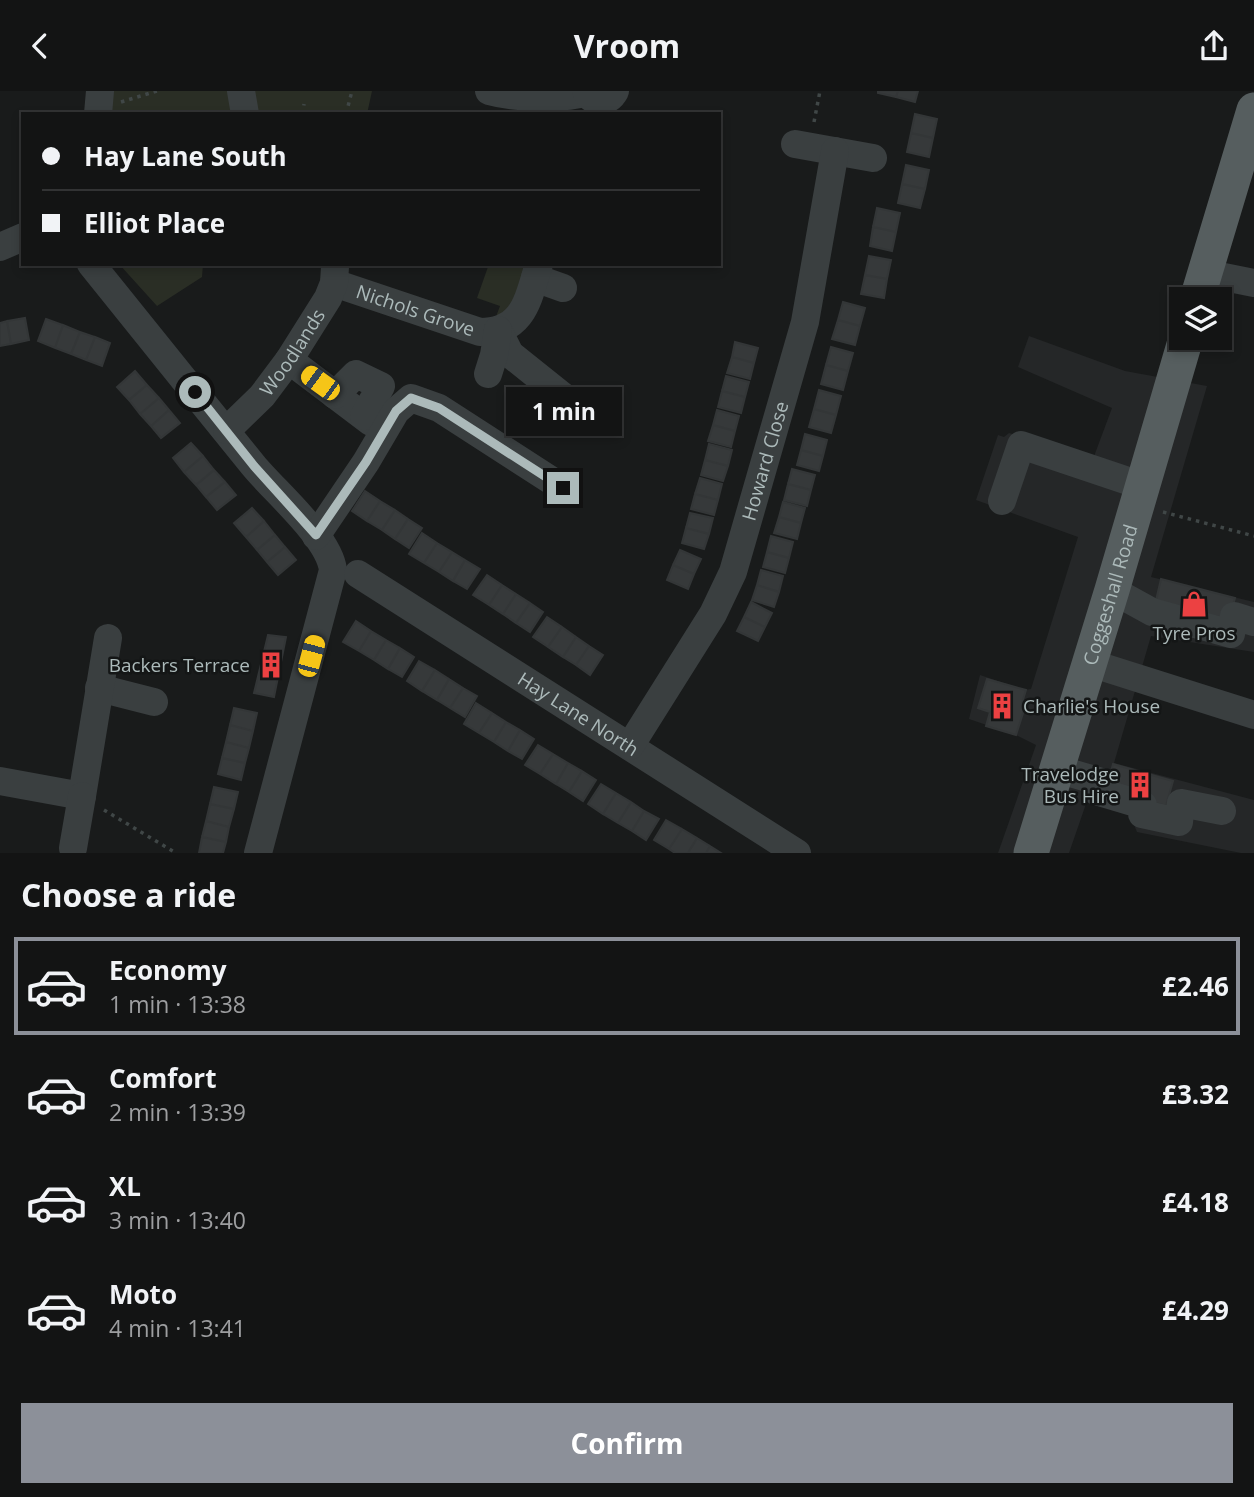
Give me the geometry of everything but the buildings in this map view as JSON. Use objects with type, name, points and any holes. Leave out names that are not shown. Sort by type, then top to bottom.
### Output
[{"type":"main road","points":[[1201,286],[1254,110]]},
{"type":"main road","name":"Coggeshall Road","points":[[1031,853],[1182,350]]},
{"type":"street","points":[[241,91],[245,112]]},
{"type":"street","points":[[489,91],[500,94],[578,95],[586,91],[592,99],[600,101],[608,100],[615,91]]},
{"type":"street","points":[[795,143],[873,158]]},
{"type":"street","name":"Howard Close","points":[[630,746],[713,614],[733,572],[805,322],[835,151]]},
{"type":"street","points":[[0,247],[21,238]]},
{"type":"street","points":[[93,266],[254,466],[316,535],[332,560],[346,572],[258,853]]},
{"type":"street","points":[[537,271],[564,288]]},
{"type":"street","name":"Nichols Grove","points":[[334,274],[480,332],[498,330],[513,322],[527,303],[537,271]]},
{"type":"street","name":"Woodlands","points":[[227,430],[262,396],[289,360],[328,298],[334,274]]},
{"type":"street","points":[[1201,286],[1254,283]]},
{"type":"street","points":[[488,374],[498,330]]},
{"type":"street","points":[[498,330],[510,354],[570,402]]},
{"type":"street","points":[[289,360],[367,419]]},
{"type":"street","points":[[316,535],[366,462],[396,411],[411,398],[439,408],[563,488]]},
{"type":"street","points":[[1002,501],[1021,445],[1140,495]]},
{"type":"street","name":"Hay Lane North","points":[[346,572],[630,746],[797,853]]},
{"type":"street","points":[[1112,590],[1152,612],[1231,634],[1234,617],[1254,622]]},
{"type":"street","points":[[73,848],[108,638]]},
{"type":"street","points":[[1090,663],[1254,715]]},
{"type":"street","points":[[99,688],[154,702]]},
{"type":"street","points":[[1057,769],[1098,781],[1097,791],[1143,805],[1142,814],[1179,822],[1181,803],[1222,811]]},
{"type":"street","points":[[0,781],[82,796]]},
{"type":"path","points":[[99,104],[157,91]]},
{"type":"path","points":[[347,112],[352,91]]},
{"type":"path","points":[[303,112],[304,104]]},
{"type":"path","points":[[1140,495],[1254,536]]},
{"type":"path","points":[[82,796],[176,853]]},
{"type":"shaded area","points":[[112,91],[231,91],[235,109],[231,112],[112,112]]},
{"type":"shaded area","points":[[254,91],[372,91],[367,112],[258,112]]},
{"type":"shaded area","points":[[121,266],[203,266],[202,277],[157,306]]},
{"type":"shaded area","points":[[488,266],[528,266],[516,307],[494,322],[500,306],[477,298]]},
{"type":"shaded area","points":[[1029,336],[1125,371],[1207,386],[1151,577],[1254,602],[1254,652],[1151,636],[1114,763],[1254,800],[1254,853],[1241,853],[1137,832],[1128,810],[1087,801],[1069,853],[998,853],[1036,745],[969,719],[980,675],[1025,690],[1031,689],[1078,537],[976,500],[998,435],[1004,437],[1009,433],[1093,459],[1112,408],[1018,367]]},
{"type":"place","name":"Tyre Pros","points":[[1194,604]]},
{"type":"place","name":"Backers Terrace","points":[[271,665]]},
{"type":"place","name":"Charlie's House","points":[[1002,706]]},
{"type":"place","name":"Travelodge Bus Hire","points":[[1140,785]]},
{"type":"route","points":[[195,392],[254,466],[316,535],[366,462],[396,411],[411,398],[439,408],[563,488]]}]
